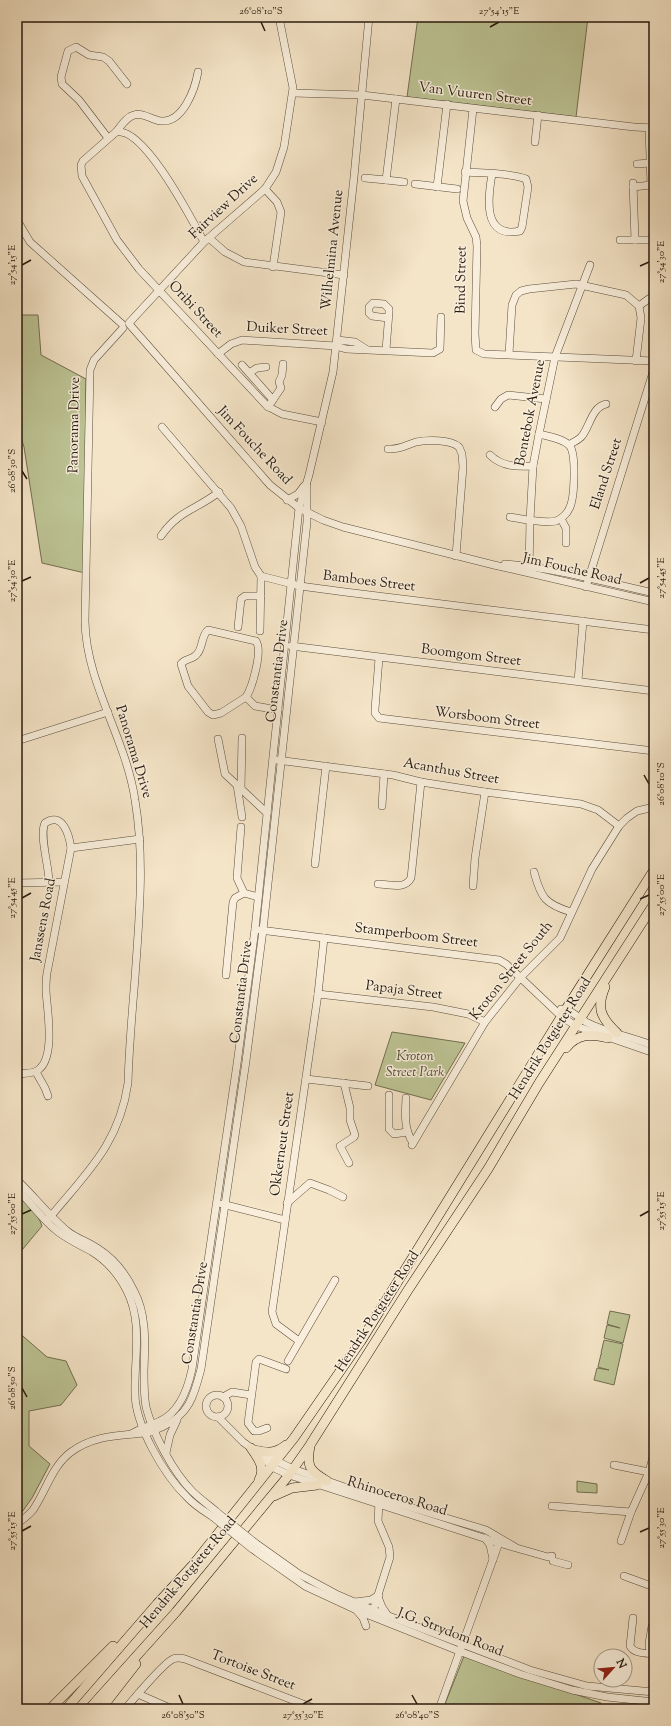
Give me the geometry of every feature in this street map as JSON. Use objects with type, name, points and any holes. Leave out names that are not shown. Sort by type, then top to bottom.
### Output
[{"type":"main road","name":"Hendrik Potgieter Road","points":[[66,1709],[192,1566],[275,1464],[294,1438],[361,1341],[654,870]]},
{"type":"main road","name":"Hendrik Potgieter Road","points":[[89,1709],[176,1612],[272,1496],[310,1445],[408,1290],[488,1169],[539,1083],[654,904]]},
{"type":"main road","points":[[617,1033],[605,1020],[601,1013],[600,1006],[602,994],[619,959]]},
{"type":"main road","points":[[539,1083],[575,1039],[587,1034],[608,1038]]},
{"type":"main road","points":[[255,1450],[276,1452],[294,1438]]},
{"type":"main road","points":[[310,1445],[308,1457],[310,1469],[315,1474],[327,1481]]},
{"type":"main road","points":[[255,1450],[262,1467],[262,1476],[256,1487]]},
{"type":"main road","points":[[272,1496],[292,1488],[317,1484]]},
{"type":"main road","points":[[50,1709],[157,1604]]},
{"type":"main road","points":[[101,1709],[176,1612]]},
{"type":"street","name":"Fairview Drive","points":[[126,325],[207,240],[265,189],[276,172],[282,155],[293,93],[290,70],[278,17]]},
{"type":"street","name":"Wilhelmina Avenue","points":[[299,508],[308,481],[333,372],[369,17]]},
{"type":"street","points":[[127,84],[106,59],[89,55],[76,48],[68,51],[61,77],[62,84],[79,100],[108,138],[116,132],[126,119],[133,115],[138,114],[160,121],[166,121],[177,115],[192,95],[198,72]]},
{"type":"street","name":"Van Vuuren Street","points":[[293,93],[362,95],[447,104],[473,109],[651,128]]},
{"type":"street","points":[[386,180],[396,99]]},
{"type":"street","points":[[437,187],[447,104]]},
{"type":"street","name":"Bind Street","points":[[473,109],[465,172],[464,207],[473,229],[477,246],[475,346],[478,351],[484,354],[509,354]]},
{"type":"street","points":[[535,142],[538,115]]},
{"type":"street","points":[[635,240],[633,185],[652,187],[650,163],[651,128]]},
{"type":"street","points":[[116,132],[121,131],[132,136],[172,184],[207,240],[225,252],[244,262],[274,267],[344,274]]},
{"type":"street","name":"Oribi Street","points":[[108,138],[81,165],[82,176],[117,240],[139,269],[268,407],[282,414],[322,422]]},
{"type":"street","points":[[637,164],[650,163]]},
{"type":"street","points":[[465,172],[492,174],[522,178],[527,182],[522,227],[520,231],[502,230],[495,226],[488,209],[492,174]]},
{"type":"street","points":[[365,178],[404,182]]},
{"type":"street","points":[[415,184],[457,190]]},
{"type":"street","points":[[265,189],[277,202],[280,212],[274,267]]},
{"type":"street","name":"Jim Fouche Road","points":[[17,220],[30,242],[144,341],[257,472],[287,500],[299,508],[326,522],[456,556],[588,578],[654,593]]},
{"type":"street","points":[[620,240],[654,240]]},
{"type":"street","name":"Bontebok Avenue","points":[[529,569],[530,520],[534,466],[546,399],[555,357],[590,265]]},
{"type":"street","points":[[636,361],[641,318],[639,306],[626,296],[568,284],[521,291],[516,295],[512,305],[509,354],[636,361],[654,361]]},
{"type":"street","points":[[639,306],[654,295]]},
{"type":"street","points":[[388,318],[386,350],[436,352],[440,349],[441,317]]},
{"type":"street","name":"Panorama Drive","points":[[49,1218],[97,1160],[112,1134],[123,1110],[128,1083],[139,926],[140,839],[131,780],[108,712],[92,671],[85,636],[90,370],[94,360],[126,325]]},
{"type":"street","name":"Duiker Street","points":[[218,354],[231,344],[242,340],[336,343],[355,342],[366,349],[386,350]]},
{"type":"street","points":[[268,407],[281,388],[279,382],[282,375],[283,364]]},
{"type":"street","points":[[242,365],[273,400]]},
{"type":"street","points":[[250,373],[257,368],[266,367]]},
{"type":"street","name":"Eland Street","points":[[586,587],[628,458],[654,369]]},
{"type":"street","points":[[495,407],[501,399],[508,395],[546,399]]},
{"type":"street","points":[[569,445],[583,435],[596,411],[600,406],[606,404]]},
{"type":"street","points":[[162,427],[219,492],[231,508],[237,520],[255,567],[261,576],[260,631]]},
{"type":"street","points":[[510,517],[551,522],[561,519],[569,509],[572,498],[573,455],[569,445],[539,434]]},
{"type":"street","points":[[388,450],[399,449],[412,443],[424,441],[450,442],[459,447],[463,457],[463,467],[456,556]]},
{"type":"street","points":[[490,455],[494,459],[507,465],[534,466]]},
{"type":"street","name":"Wilhelmina Avenue","points":[[308,481],[308,513]]},
{"type":"street","points":[[287,500],[300,492],[308,481]]},
{"type":"street","points":[[161,536],[173,520],[182,513],[206,502],[219,492]]},
{"type":"street","name":"Constantia Drive","points":[[153,1427],[174,1410],[188,1385],[192,1369],[216,1203],[259,930],[258,897],[299,508]]},
{"type":"street","name":"Constantia Drive","points":[[17,1531],[36,1504],[58,1466],[72,1452],[93,1440],[131,1434],[178,1418],[186,1410],[194,1394],[201,1370],[246,1061],[259,930],[294,646],[308,513]]},
{"type":"street","points":[[561,519],[566,528],[566,542]]},
{"type":"street","points":[[594,561],[595,572],[599,581]]},
{"type":"street","name":"Jim Fouche Road","points":[[529,569],[586,587],[654,602]]},
{"type":"street","name":"Bamboes Street","points":[[261,576],[300,586],[654,630]]},
{"type":"street","points":[[238,627],[241,599],[245,596],[261,596]]},
{"type":"street","points":[[578,681],[583,621]]},
{"type":"street","points":[[208,630],[252,640],[258,645],[253,684],[246,697],[221,713],[213,715],[208,712],[188,686],[181,664],[198,654],[205,633],[208,630]]},
{"type":"street","name":"Boomgom Street","points":[[285,645],[379,658],[654,691]]},
{"type":"street","name":"Worsboom Street","points":[[379,658],[375,713],[379,718],[654,751]]},
{"type":"street","points":[[246,697],[255,706],[278,710]]},
{"type":"street","points":[[17,741],[108,712]]},
{"type":"street","points":[[242,738],[239,787],[242,817]]},
{"type":"street","points":[[218,739],[224,772],[267,813]]},
{"type":"street","name":"Acanthus Street","points":[[272,759],[384,774],[421,782],[485,792],[581,804],[598,810],[619,826]]},
{"type":"street","points":[[315,864],[326,766]]},
{"type":"street","points":[[382,806],[384,774]]},
{"type":"street","points":[[378,884],[402,885],[409,882],[411,878],[421,782]]},
{"type":"street","points":[[473,886],[475,858],[485,792]]},
{"type":"street","name":"Kroton Street South","points":[[406,1133],[413,1144],[485,1022],[520,978],[560,938],[592,869],[619,826],[637,811],[654,807]]},
{"type":"street","points":[[49,882],[48,863],[42,831],[45,823],[51,819],[55,819],[62,823],[67,832],[71,848],[140,839]]},
{"type":"street","points":[[241,827],[237,878],[244,893]]},
{"type":"street","name":"Janssens Road","points":[[36,1072],[43,1065],[48,1048],[49,1020],[46,991],[47,973],[71,848]]},
{"type":"street","points":[[534,872],[545,900],[557,908],[571,912]]},
{"type":"street","points":[[17,883],[64,882]]},
{"type":"street","points":[[226,975],[233,902],[235,898],[244,893],[258,897]]},
{"type":"street","name":"Stamperboom Street","points":[[259,930],[499,960],[506,964],[555,1009],[578,1022]]},
{"type":"street","name":"Okkerneut Street","points":[[299,1341],[276,1324],[272,1312],[318,994],[324,938]]},
{"type":"street","name":"Papaja Street","points":[[318,994],[433,1007],[468,1014],[485,1022]]},
{"type":"street","points":[[578,1022],[595,1026],[654,1046]]},
{"type":"street","points":[[578,1022],[608,1038],[654,1053]]},
{"type":"street","points":[[17,1074],[36,1072],[48,1096]]},
{"type":"street","points":[[306,1078],[368,1086]]},
{"type":"street","points":[[344,1083],[350,1108],[350,1120],[356,1135],[337,1148],[349,1163]]},
{"type":"street","points":[[389,1094],[389,1129],[394,1134],[406,1133]]},
{"type":"street","points":[[406,1098],[406,1133]]},
{"type":"street","points":[[387,1135],[399,1138],[406,1133]]},
{"type":"street","points":[[17,1180],[63,1236],[100,1257],[114,1271],[127,1291],[136,1318],[137,1358],[135,1394],[144,1430],[158,1458],[172,1480],[189,1499],[216,1515]]},
{"type":"street","points":[[287,1203],[310,1183],[343,1197]]},
{"type":"street","points":[[17,1190],[69,1233],[98,1248],[109,1257],[130,1282],[142,1314],[144,1328],[146,1403],[153,1427],[172,1465],[184,1482],[216,1515],[252,1545]]},
{"type":"street","points":[[216,1203],[226,1204],[285,1220]]},
{"type":"street","points":[[288,1361],[335,1280]]},
{"type":"street","points":[[267,1428],[254,1431],[249,1425],[248,1419],[256,1362],[258,1360],[286,1369]]},
{"type":"street","points":[[136,1376],[144,1371]]},
{"type":"street","points":[[136,1376],[145,1383]]},
{"type":"street","points":[[231,1430],[226,1412],[225,1399],[232,1392],[236,1394],[251,1395]]},
{"type":"street","points":[[225,1399],[212,1396],[206,1405],[210,1414],[218,1416],[226,1412]]},
{"type":"street","name":"Rhinoceros Road","points":[[218,1416],[243,1442],[275,1464],[317,1484],[486,1530],[500,1541]]},
{"type":"street","points":[[166,1454],[167,1443],[178,1418]]},
{"type":"street","points":[[621,1542],[631,1512],[649,1472],[654,1453]]},
{"type":"street","points":[[614,1465],[649,1472]]},
{"type":"street","name":"Rhinoceros Road","points":[[291,1472],[327,1481],[379,1501],[484,1537],[568,1563]]},
{"type":"street","points":[[372,1613],[389,1563],[390,1552],[378,1521],[379,1501]]},
{"type":"street","points":[[552,1506],[631,1512]]},
{"type":"street","name":"Constantia Drive","points":[[17,1524],[26,1518]]},
{"type":"street","points":[[484,1537],[490,1545],[493,1560]]},
{"type":"street","points":[[439,1709],[460,1647],[470,1625],[500,1541]]},
{"type":"street","name":"J.G. Strydom Road","points":[[252,1545],[304,1577],[353,1602],[382,1620],[574,1684],[600,1688],[654,1692]]},
{"type":"street","name":"J.G. Strydom Road","points":[[252,1545],[305,1586],[356,1610],[389,1616],[460,1647],[471,1655],[534,1679],[572,1690],[600,1696],[654,1702]]},
{"type":"street","points":[[624,1576],[654,1587]]},
{"type":"street","points":[[353,1602],[369,1600],[378,1596]]},
{"type":"street","points":[[378,1596],[382,1607],[389,1616]]},
{"type":"street","points":[[356,1610],[367,1625],[382,1620]]},
{"type":"street","points":[[633,1618],[630,1646],[635,1651],[652,1653],[649,1643],[652,1626]]},
{"type":"street","points":[[455,1663],[471,1655]]},
{"type":"street","name":"Tortoise Street","points":[[138,1694],[171,1660],[180,1658],[316,1709]]},
{"type":"street","points":[[125,1709],[138,1694],[172,1709]]},
{"type":"green space","points":[[418,17],[588,17],[576,117],[407,97]]},
{"type":"green space","points":[[17,315],[38,315],[41,355],[86,379],[85,573],[42,563],[24,447],[17,424]]},
{"type":"green space","name":"Kroton Street Park","points":[[392,1032],[465,1043],[431,1100],[375,1085]]},
{"type":"green space","points":[[17,1195],[35,1213],[42,1226],[17,1256]]},
{"type":"green space","points":[[610,1311],[630,1315],[623,1343],[604,1338],[607,1325],[620,1328],[607,1324]]},
{"type":"green space","points":[[17,1331],[47,1357],[66,1361],[77,1385],[61,1405],[29,1411],[29,1446],[50,1464],[32,1498],[17,1519]]},
{"type":"green space","points":[[604,1340],[623,1344],[614,1385],[594,1380],[597,1368],[609,1370],[598,1367]]},
{"type":"green space","points":[[577,1481],[597,1484],[597,1493],[577,1492]]},
{"type":"green space","points":[[464,1656],[601,1703],[601,1709],[443,1709]]}]
